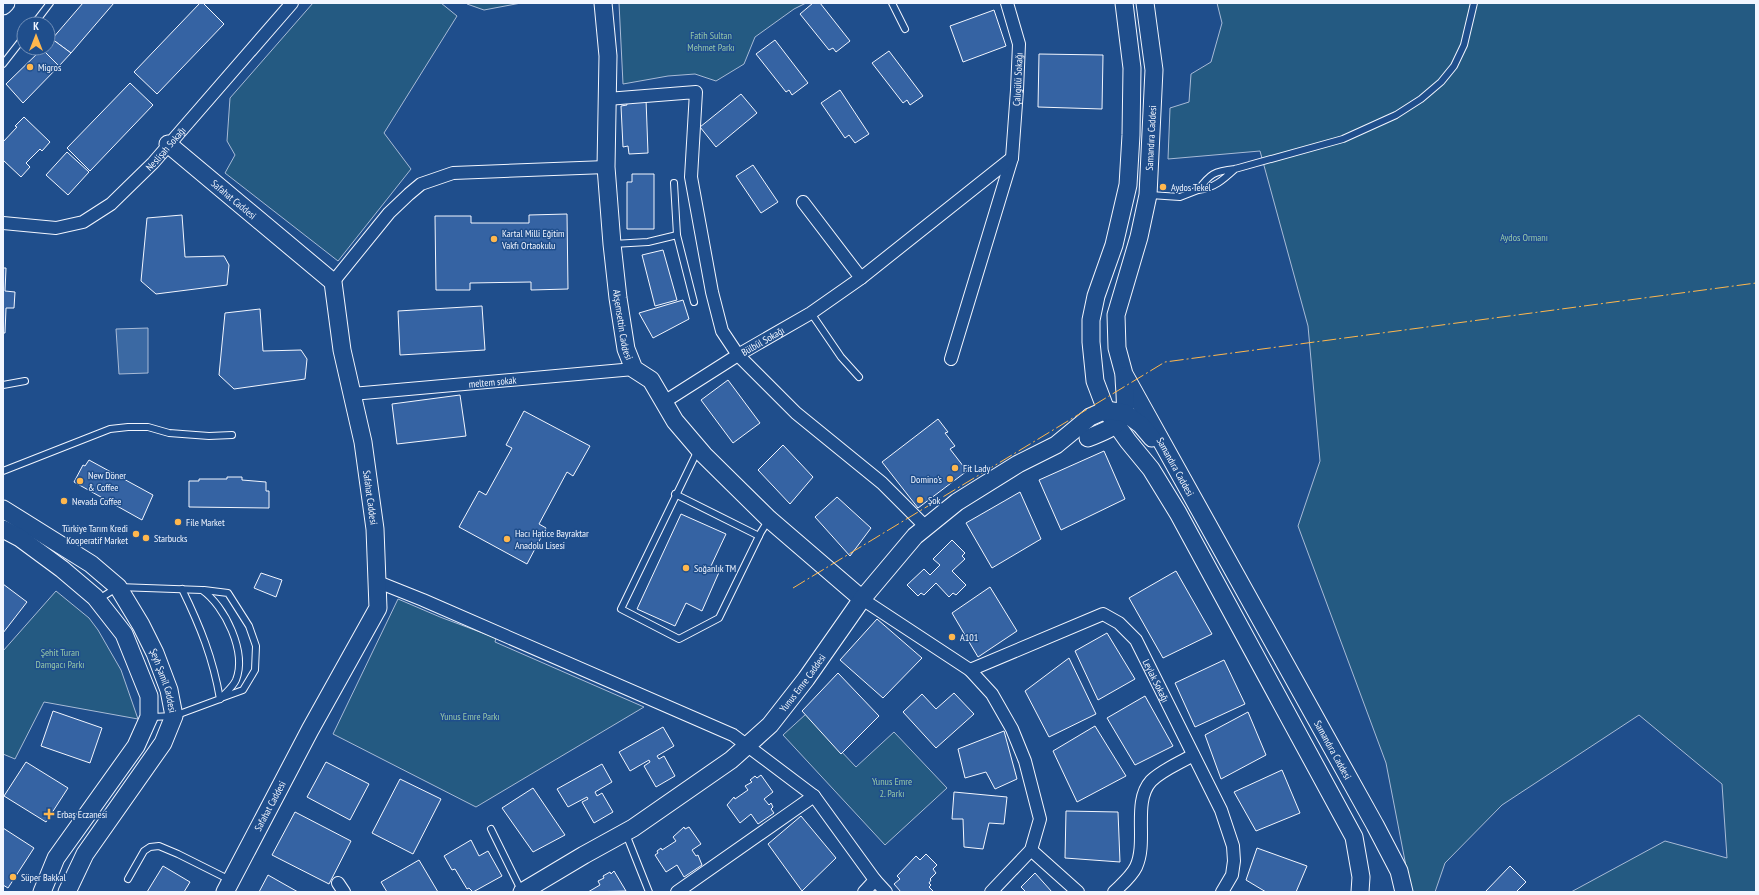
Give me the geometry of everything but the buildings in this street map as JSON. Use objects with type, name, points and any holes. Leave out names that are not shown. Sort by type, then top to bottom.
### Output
[{"type":"street","points":[[3,6],[6,3]]},
{"type":"street","name":"Neslişah Sokağı","points":[[3,223],[56,228],[83,222],[111,204],[153,163],[292,3]]},
{"type":"street","name":"Akşemsettin Caddesi","points":[[603,3],[608,56],[606,167],[612,244],[626,349],[634,369],[651,380],[675,421],[698,448],[769,519],[862,599]]},
{"type":"street","name":"Çalıgülü Sokağı","points":[[951,359],[1012,158],[1018,90],[1019,44],[1006,3]]},
{"type":"street","name":"Samandıra Caddesi","points":[[1124,3],[1132,68],[1131,135],[1128,185],[1114,245],[1096,296],[1091,320],[1091,342],[1095,381],[1116,416],[1128,441],[1152,469],[1178,513],[1354,837],[1361,877],[1360,892]]},
{"type":"street","name":"Samandıra Caddesi","points":[[1145,3],[1154,70],[1148,195],[1139,237],[1116,315],[1117,348],[1124,374],[1375,825],[1399,872],[1404,892]]},
{"type":"street","points":[[607,99],[696,92],[691,177],[712,292],[722,331],[738,355],[796,413],[882,483],[926,527]]},
{"type":"street","name":"Safahat Caddesi","points":[[168,144],[333,282],[342,350],[365,458],[375,529],[378,608],[310,730],[228,886]]},
{"type":"street","name":"Bülbül Sokağı","points":[[664,402],[738,355],[810,313],[861,278],[1012,158]]},
{"type":"street","points":[[333,282],[389,214],[421,184],[454,173],[606,167]]},
{"type":"street","points":[[803,202],[861,278]]},
{"type":"street","name":"meltem sokak","points":[[352,394],[634,369]]},
{"type":"street","points":[[1088,438],[1116,416],[1124,374]]},
{"type":"street","points":[[1090,417],[1094,400],[1095,381]]},
{"type":"street","points":[[1056,445],[1090,417],[1116,416],[1141,425],[1181,477]]},
{"type":"street","points":[[1056,445],[1088,438],[1128,441]]},
{"type":"street","name":"Yunus Emre Caddesi","points":[[522,892],[626,832],[731,760],[770,725],[806,679],[862,599],[915,536],[957,502],[1018,464],[1056,445]]},
{"type":"street","name":"Şeyh Şamil Caddesi","points":[[3,509],[91,564],[118,587],[155,652],[169,690],[174,716],[163,743],[85,854],[67,892]]},
{"type":"street","name":"Şeyh Şamil Caddesi","points":[[3,529],[20,538],[62,569],[97,600],[124,634],[149,696],[149,717],[136,746],[56,858],[42,892]]},
{"type":"street","points":[[378,582],[423,600],[733,735],[814,796],[875,880],[886,892]]},
{"type":"street","points":[[862,599],[970,670],[992,694],[1012,728],[1025,761],[1040,819],[1031,850],[990,892]]},
{"type":"street","name":"Leylak Sokağı","points":[[970,670],[1103,614],[1119,622],[1136,640],[1221,810],[1233,846],[1234,860],[1232,875],[1222,892]]},
{"type":"street","points":[[1114,892],[1133,873],[1138,860],[1143,800],[1147,786],[1157,776],[1193,755]]},
{"type":"street","points":[[677,892],[814,796]]},
{"type":"street","points":[[1031,850],[1078,892]]},
{"type":"street","points":[[864,892],[875,880]]},
{"type":"lane","points":[[40,16],[50,3]]},
{"type":"lane","points":[[892,3],[904,29]]},
{"type":"lane","points":[[1198,190],[1207,177],[1222,170],[1235,169],[1343,139],[1396,115],[1421,99],[1441,82],[1454,66],[1464,45],[1474,3]]},
{"type":"lane","points":[[3,64],[16,47]]},
{"type":"lane","points":[[1148,195],[1180,197],[1198,190],[1210,188],[1223,180],[1235,169]]},
{"type":"lane","points":[[674,183],[677,235],[694,302]]},
{"type":"lane","points":[[612,244],[648,242],[677,235]]},
{"type":"lane","points":[[810,313],[841,357],[858,377]]},
{"type":"lane","points":[[3,386],[25,381]]},
{"type":"lane","points":[[3,471],[110,429],[128,427],[152,428],[169,433],[209,436],[232,435]]},
{"type":"lane","points":[[698,448],[621,609],[679,639],[720,618],[759,536],[769,519]]},
{"type":"lane","points":[[675,494],[759,536]]},
{"type":"lane","points":[[97,600],[118,587],[202,590],[228,593],[249,626],[256,646],[254,670],[243,690],[174,716],[149,717]]},
{"type":"lane","points":[[182,589],[201,628],[216,676],[220,699]]},
{"type":"lane","points":[[202,590],[209,595],[218,608],[236,641],[239,662],[236,681],[220,699]]},
{"type":"lane","points":[[492,829],[522,892]]},
{"type":"lane","points":[[626,832],[649,892]]},
{"type":"lane","points":[[128,879],[144,851],[150,847],[159,846],[178,854],[228,886]]},
{"type":"green space","points":[[313,3],[441,3],[457,16],[384,133],[411,169],[338,261],[225,173],[235,155],[227,141],[230,98]]},
{"type":"green space","points":[[521,3],[484,10],[467,4]]},
{"type":"green space","name":"Fatih Sultan Mehmet Parkı","points":[[619,3],[806,3],[794,9],[755,37],[744,64],[716,81],[695,74],[668,76],[623,84]]},
{"type":"green space","name":"Aydos Ormanı","points":[[1217,3],[1756,3],[1756,892],[1571,892],[1665,841],[1727,858],[1722,784],[1639,715],[1502,805],[1445,863],[1435,892],[1411,892],[1386,763],[1298,526],[1320,461],[1308,326],[1260,151],[1168,159],[1170,108],[1189,102],[1191,74],[1211,62],[1222,23]]},
{"type":"green space","name":"Şehit Turan Damgacı Parkı","points":[[56,591],[89,618],[98,630],[121,670],[138,719],[44,702],[15,759],[3,754],[3,651]]},
{"type":"green space","name":"Yunus Emre Parkı","points":[[398,599],[496,638],[495,642],[644,707],[476,807],[333,734]]},
{"type":"green space","name":"Yunus Emre 2. Parkı","points":[[806,714],[856,767],[894,732],[947,788],[885,845],[783,735]]},
{"type":"shaded area","points":[[148,328],[148,373],[119,374],[116,329]]},
{"type":"power","points":[[793,588],[1165,362],[1756,283]]},
{"type":"place","name":"Migros","points":[[30,67]]},
{"type":"place","name":"Aydos Tekel","points":[[1163,187]]},
{"type":"place","name":"Kartal Milli Eğitim Vakfı Ortaokulu","points":[[494,239]]},
{"type":"place","name":"Fit Lady","points":[[955,468]]},
{"type":"place","name":"Domino's","points":[[950,479]]},
{"type":"place","name":"New Döner & Coffee","points":[[80,481]]},
{"type":"place","name":"Şok","points":[[920,500]]},
{"type":"place","name":"Nevada Coffee","points":[[64,501]]},
{"type":"place","name":"File Market","points":[[178,522]]},
{"type":"place","name":"Türkiye Tarım Kredi Kooperatif Market","points":[[136,534]]},
{"type":"place","name":"Starbucks","points":[[146,538]]},
{"type":"place","name":"Hacı Hatice Bayraktar Anadolu Lisesi","points":[[507,539]]},
{"type":"place","name":"Soğanlık TM","points":[[686,568]]},
{"type":"place","name":"A101","points":[[952,637]]},
{"type":"place","name":"Erbaş Eczanesi","points":[[49,814]]},
{"type":"place","name":"Süper Bakkal","points":[[13,877]]}]
